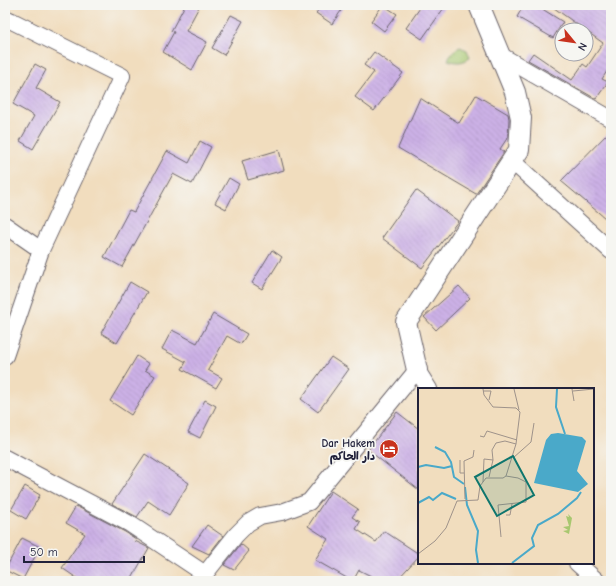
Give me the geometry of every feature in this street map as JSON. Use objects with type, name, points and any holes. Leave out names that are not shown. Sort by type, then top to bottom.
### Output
[{"type":"street","points":[[428,388],[417,370],[406,322],[519,150],[521,118],[515,92],[479,5]]},
{"type":"street","points":[[5,18],[122,76],[41,250],[5,356]]},
{"type":"street","points":[[500,55],[611,119]]},
{"type":"street","points":[[512,161],[611,251]]},
{"type":"street","points":[[5,225],[41,250]]},
{"type":"street","points":[[5,458],[130,524],[205,574],[236,535],[248,523],[260,516],[282,512],[309,502],[417,370]]},
{"type":"street","points":[[580,570],[597,581]]},
{"type":"green space","points":[[460,47],[467,50],[470,58],[459,62],[448,60],[452,52]]},
{"type":"building","points":[[185,5],[200,5],[186,31],[207,42],[192,70],[163,52],[174,32],[171,31]]},
{"type":"building","points":[[322,5],[345,5],[332,24],[316,13]]},
{"type":"building","points":[[383,5],[397,14],[384,31],[371,21]]},
{"type":"building","points":[[422,5],[446,5],[422,39],[406,28]]},
{"type":"building","points":[[524,5],[536,5],[563,22],[554,22],[553,38],[517,17]]},
{"type":"building","points":[[550,5],[611,5],[611,65],[602,79],[608,82],[596,99],[528,60],[533,53],[572,80],[583,64],[587,67],[590,62],[594,62],[594,56],[603,43],[594,37],[594,22],[574,22]]},
{"type":"building","points":[[231,15],[243,21],[224,55],[212,48]]},
{"type":"building","points":[[374,52],[403,73],[374,111],[355,97],[374,72],[364,65]]},
{"type":"building","points":[[35,64],[46,70],[36,88],[60,102],[33,149],[20,141],[34,116],[13,104]]},
{"type":"building","points":[[476,95],[508,114],[509,119],[508,137],[500,149],[504,152],[476,194],[398,148],[420,98],[459,123]]},
{"type":"building","points":[[611,130],[611,223],[561,181]]},
{"type":"building","points":[[200,141],[211,147],[192,184],[173,174],[122,267],[104,257],[129,210],[134,212],[167,151],[189,163]]},
{"type":"building","points":[[279,150],[284,170],[248,180],[242,161]]},
{"type":"building","points":[[229,178],[239,184],[226,209],[215,203]]},
{"type":"building","points":[[416,190],[458,221],[422,268],[382,238]]},
{"type":"building","points":[[272,250],[282,257],[262,289],[252,283]]},
{"type":"building","points":[[130,282],[147,292],[117,343],[101,333]]},
{"type":"building","points":[[459,286],[470,298],[436,330],[424,317]]},
{"type":"building","points":[[213,314],[247,334],[241,344],[227,336],[208,370],[222,378],[216,388],[182,369],[186,362],[162,349],[172,330],[197,343]]},
{"type":"building","points":[[137,356],[149,364],[145,370],[155,376],[131,415],[110,401]]},
{"type":"building","points":[[331,357],[349,369],[318,412],[301,399]]},
{"type":"building","points":[[205,400],[216,406],[200,438],[188,432]]},
{"type":"building","points":[[397,412],[418,428],[418,489],[368,450]]},
{"type":"building","points":[[145,454],[189,483],[169,515],[148,501],[137,517],[112,504]]},
{"type":"building","points":[[25,486],[40,495],[26,519],[11,510]]},
{"type":"building","points":[[331,491],[358,509],[352,517],[360,522],[356,529],[376,542],[384,531],[418,553],[418,557],[396,581],[381,581],[359,570],[352,581],[315,560],[328,539],[308,526]]},
{"type":"building","points":[[76,506],[125,532],[136,539],[135,541],[149,548],[130,581],[81,581],[62,568],[85,534],[66,523]]},
{"type":"building","points":[[207,525],[223,536],[209,554],[192,546]]},
{"type":"building","points":[[22,538],[40,547],[23,579],[5,570]]},
{"type":"building","points":[[241,544],[249,551],[234,570],[224,565]]},
{"type":"place","name":"Dar Hakem دار الحاكم","points":[[389,449]]}]
